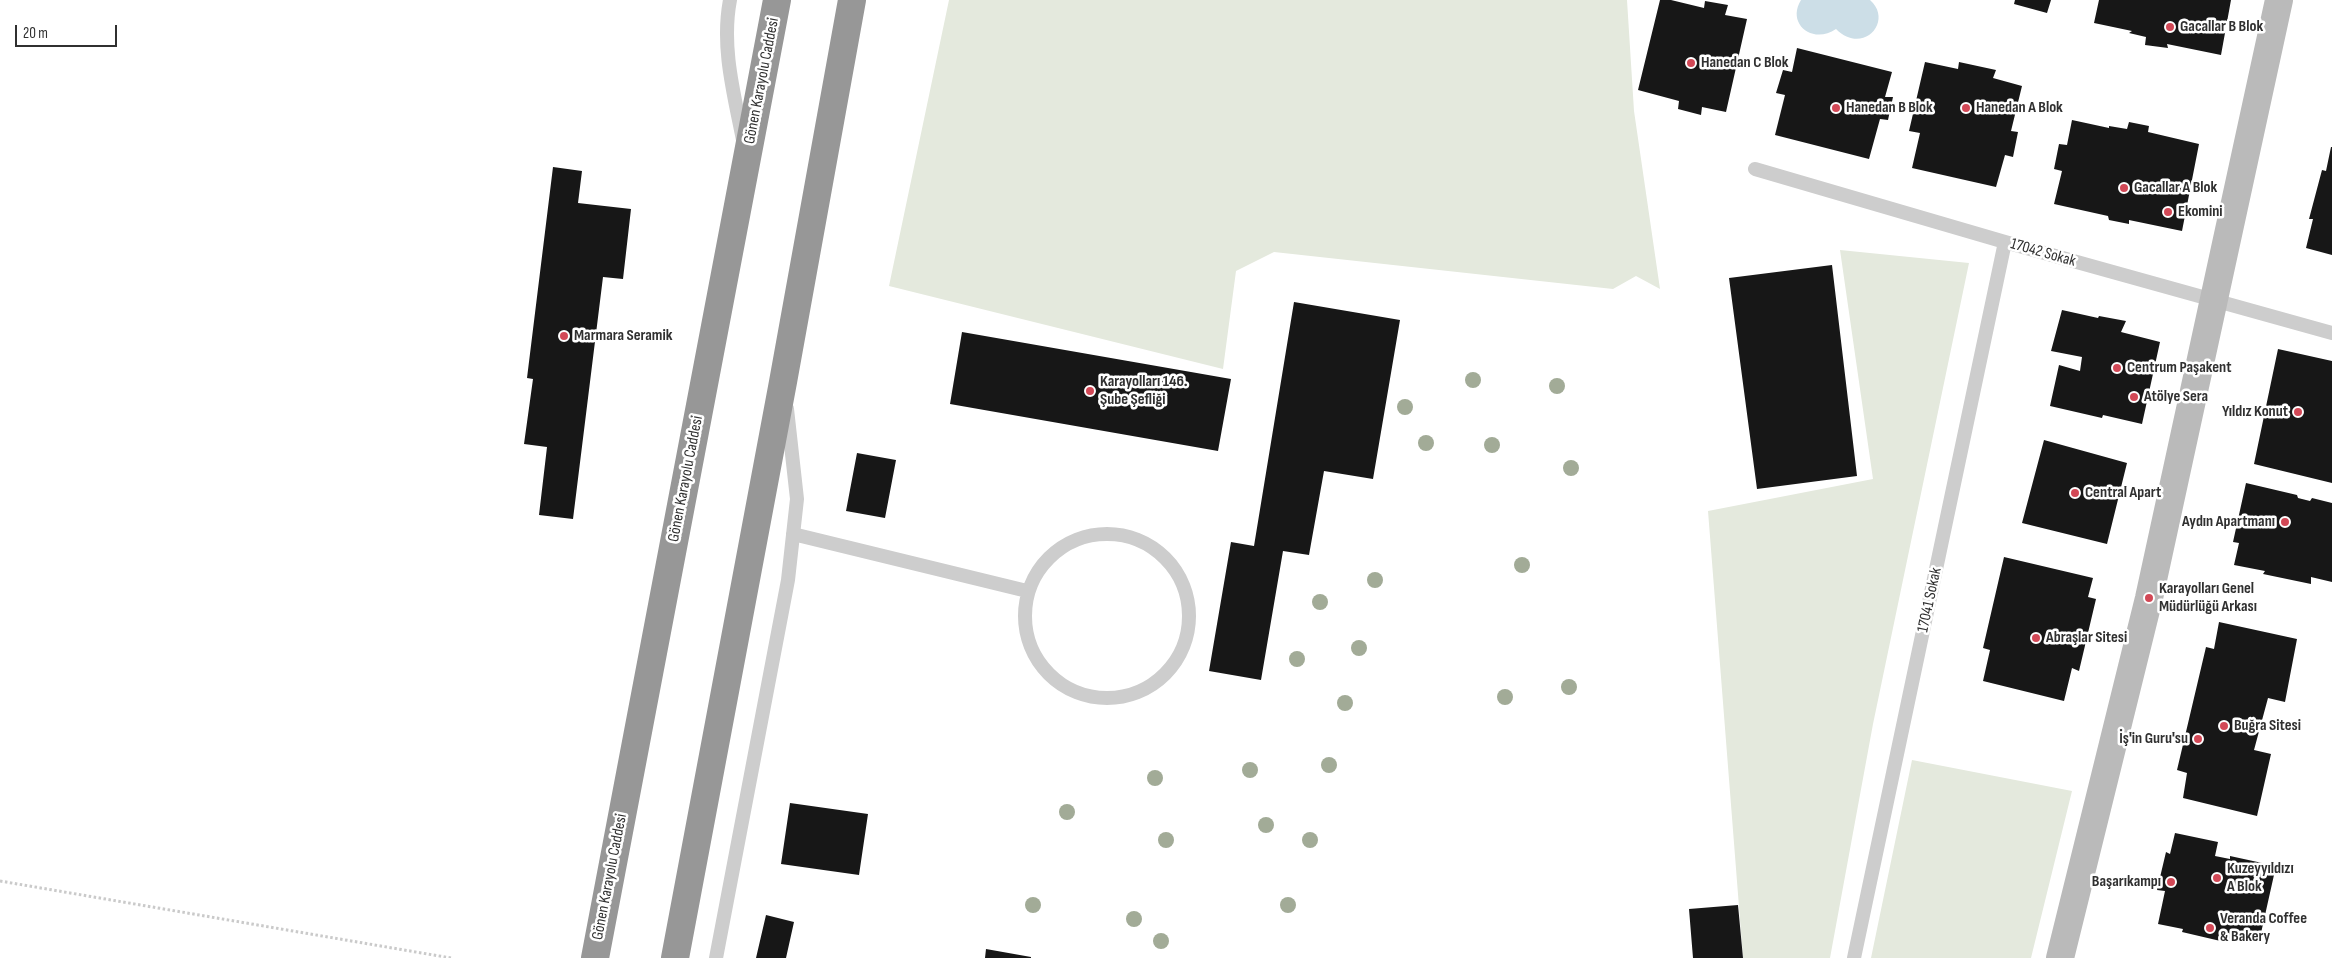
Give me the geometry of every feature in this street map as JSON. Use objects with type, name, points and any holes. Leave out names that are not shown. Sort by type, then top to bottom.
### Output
[{"type":"highway","name":"Gönen Karayolu Caddesi","points":[[595,958],[777,0]]},
{"type":"highway","points":[[675,958],[783,382],[852,0]]},
{"type":"main road","points":[[2060,958],[2149,598],[2279,0]]},
{"type":"lane","points":[[730,0],[726,18],[728,68],[747,157]]},
{"type":"lane","name":"17042 Sokak","points":[[1755,169],[2005,242],[2332,333]]},
{"type":"lane","name":"17041 Sokak","points":[[1854,958],[2005,242]]},
{"type":"lane","points":[[716,958],[786,590],[793,534],[797,498],[783,382]]},
{"type":"lane","points":[[1114,533],[1123,535],[1141,540],[1164,556],[1181,579],[1189,606],[1188,634],[1178,658],[1161,679],[1138,693],[1112,699],[1086,696],[1062,686],[1042,668],[1029,645],[1024,619],[1027,591],[1040,566],[1060,547],[1086,535],[1114,533]]},
{"type":"lane","points":[[793,534],[1027,591]]},
{"type":"path","points":[[0,881],[451,958]]},
{"type":"shaded area","points":[[949,0],[1627,0],[1634,111],[1660,289],[1636,276],[1613,289],[1274,252],[1236,271],[1223,369],[889,286]]},
{"type":"shaded area","points":[[1801,0],[1870,0],[1877,8],[1879,17],[1877,26],[1865,37],[1856,39],[1846,36],[1836,29],[1819,35],[1811,33],[1799,24],[1797,9]]},
{"type":"shaded area","points":[[1840,250],[1969,263],[1873,724],[1830,958],[1743,958],[1708,511],[1873,479]]},
{"type":"shaded area","points":[[1912,760],[2072,791],[2031,958],[1871,958]]},
{"type":"building","name":"Hanedan C Blok","points":[[1660,0],[1671,0],[1704,8],[1705,1],[1728,5],[1725,15],[1747,19],[1726,112],[1702,107],[1701,115],[1678,109],[1679,101],[1638,90]]},
{"type":"building","points":[[2015,0],[2051,0],[2047,13],[2014,4]]},
{"type":"building","name":"Gacallar B Blok","points":[[2099,0],[2231,0],[2221,55],[2167,44],[2168,48],[2145,45],[2146,37],[2129,33],[2132,31],[2094,23]]},
{"type":"building","name":"Hanedan B Blok","points":[[1797,48],[1892,72],[1885,97],[1893,97],[1888,120],[1880,119],[1869,159],[1775,135],[1785,95],[1776,93],[1783,70],[1792,72]]},
{"type":"building","name":"Hanedan A Blok","points":[[1925,62],[1958,69],[1959,62],[1996,70],[1993,78],[2022,86],[2011,131],[2018,132],[2013,157],[2005,155],[1996,187],[1912,168],[1920,133],[1909,131]]},
{"type":"building","name":"Gacallar A Blok","points":[[2072,120],[2109,128],[2109,126],[2127,129],[2129,122],[2149,126],[2148,132],[2199,144],[2182,231],[2129,220],[2129,224],[2109,220],[2108,216],[2054,204],[2062,171],[2054,169],[2059,144],[2067,145]]},
{"type":"building","points":[[2331,147],[2332,255],[2306,248],[2313,219],[2309,219],[2322,170],[2326,171]]},
{"type":"building","name":"Marmara Seramik","points":[[553,167],[582,171],[578,203],[631,209],[623,279],[603,277],[573,519],[539,515],[547,447],[524,444],[533,379],[527,378]]},
{"type":"building","points":[[1832,265],[1857,476],[1757,489],[1729,278]]},
{"type":"building","points":[[1294,302],[1400,320],[1373,479],[1324,471],[1309,555],[1283,551],[1261,680],[1209,671],[1231,542],[1254,546]]},
{"type":"building","name":"Centrum Paşakent","points":[[2062,310],[2098,318],[2099,316],[2126,321],[2121,332],[2160,342],[2142,424],[2103,415],[2102,418],[2050,406],[2059,365],[2080,371],[2082,357],[2051,351]]},
{"type":"building","name":"Karayolları 146. Şube Şefliği","points":[[962,332],[1231,379],[1218,451],[950,404]]},
{"type":"building","name":"Yıldız Konut","points":[[2278,349],[2332,361],[2332,483],[2254,464]]},
{"type":"building","name":"Central Apart","points":[[2044,440],[2127,463],[2107,544],[2022,523]]},
{"type":"building","points":[[857,453],[896,460],[885,518],[846,511]]},
{"type":"building","name":"Aydın Apartmanı","points":[[2246,483],[2297,495],[2298,498],[2310,501],[2312,498],[2332,503],[2332,582],[2311,577],[2311,584],[2263,574],[2265,571],[2234,565],[2239,543],[2233,542]]},
{"type":"building","name":"Abraşlar Sitesi","points":[[2004,557],[2093,578],[2088,597],[2096,599],[2079,671],[2072,668],[2064,701],[1983,681],[1990,650],[1983,648]]},
{"type":"building","name":"Buğra Sitesi","points":[[2219,622],[2297,639],[2285,702],[2268,698],[2254,750],[2271,754],[2257,816],[2183,798],[2187,773],[2177,770],[2206,647],[2214,649]]},
{"type":"building","points":[[790,803],[868,814],[859,875],[781,864]]},
{"type":"building","name":"Kuzeyyıldızı A Blok","points":[[2175,833],[2218,842],[2215,856],[2230,859],[2230,856],[2276,866],[2259,942],[2230,936],[2229,943],[2182,932],[2183,929],[2158,924],[2165,891],[2157,890],[2166,852],[2170,854]]},
{"type":"building","points":[[1738,905],[1743,958],[1693,958],[1689,909]]},
{"type":"building","points":[[766,915],[794,922],[786,958],[756,958]]},
{"type":"building","points":[[986,949],[1031,957],[1031,958],[985,958]]},
{"type":"place","name":"Gacallar B Blok","points":[[2170,27]]},
{"type":"place","name":"Hanedan C Blok","points":[[1691,63]]},
{"type":"place","name":"Hanedan B Blok","points":[[1836,108]]},
{"type":"place","name":"Hanedan A Blok","points":[[1966,108]]},
{"type":"place","name":"Gacallar A Blok","points":[[2124,188]]},
{"type":"place","name":"Ekomini","points":[[2168,212]]},
{"type":"place","name":"Marmara Seramik","points":[[564,336]]},
{"type":"place","name":"Centrum Paşakent","points":[[2117,368]]},
{"type":"place","name":"Karayolları 146. Şube Şefliği","points":[[1090,391]]},
{"type":"place","name":"Atölye Sera","points":[[2134,397]]},
{"type":"place","name":"Yıldız Konut","points":[[2298,412]]},
{"type":"place","name":"Central Apart","points":[[2075,493]]},
{"type":"place","name":"Aydın Apartmanı","points":[[2285,522]]},
{"type":"place","name":"Karayolları Genel Müdürlüğü Arkası","points":[[2149,598]]},
{"type":"place","name":"Abraşlar Sitesi","points":[[2036,638]]},
{"type":"place","name":"Buğra Sitesi","points":[[2224,726]]},
{"type":"place","name":"İş'in Guru'su","points":[[2198,739]]},
{"type":"place","name":"Kuzeyyıldızı A Blok","points":[[2217,878]]},
{"type":"place","name":"Başarıkampı","points":[[2171,882]]},
{"type":"place","name":"Veranda Coffee & Bakery","points":[[2210,928]]}]
